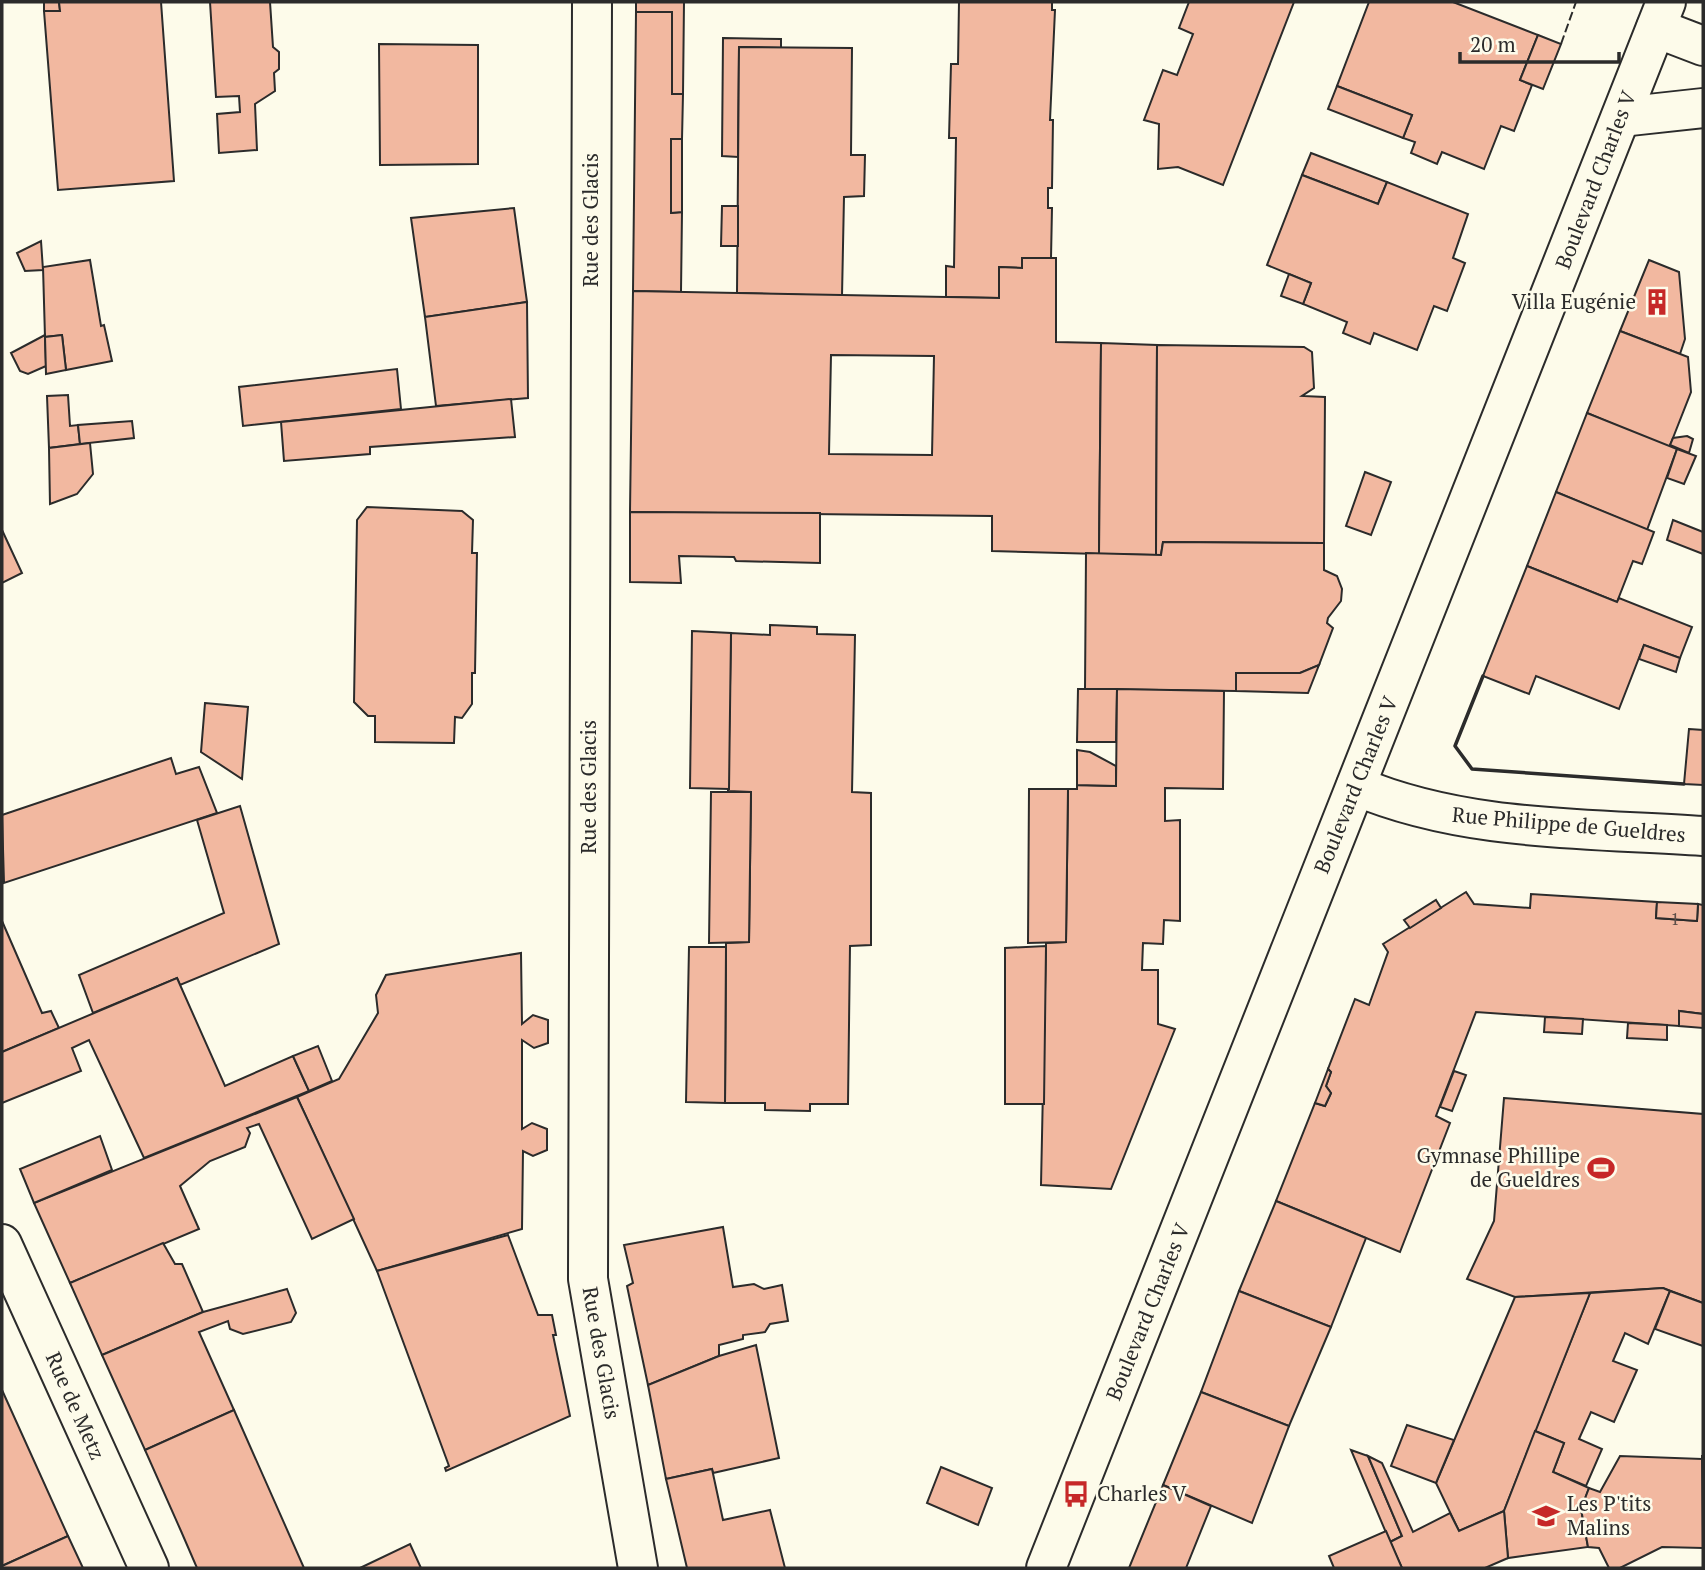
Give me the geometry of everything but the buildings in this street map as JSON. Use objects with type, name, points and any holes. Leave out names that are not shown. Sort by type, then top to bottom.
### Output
[{"type":"street","name":"Rue des Glacis","points":[[592,2],[588,1279],[638,1568]]},
{"type":"street","points":[[1661,15],[1703,46]]},
{"type":"street","name":"Boulevard Charles V","points":[[1046,1568],[1661,15]]},
{"type":"street","points":[[1621,117],[1703,108]]},
{"type":"street","name":"Rue Philippe de Gueldres","points":[[1356,786],[1402,805],[1466,819],[1703,836]]},
{"type":"street","name":"Rue de Metz","points":[[2,1244],[149,1568]]},
{"type":"fence","points":[[1561,44],[1576,2]]},
{"type":"wall","points":[[1483,676],[1455,746],[1472,769],[1684,784]]},
{"type":"place","name":"Villa Eugénie","points":[[1657,302]]},
{"type":"place","name":"Gymnase Phillipe de Gueldres","points":[[1601,1168]]},
{"type":"place","name":"Charles V","points":[[1076,1494]]},
{"type":"place","name":"Les P'tits Malins","points":[[1546,1516]]}]
